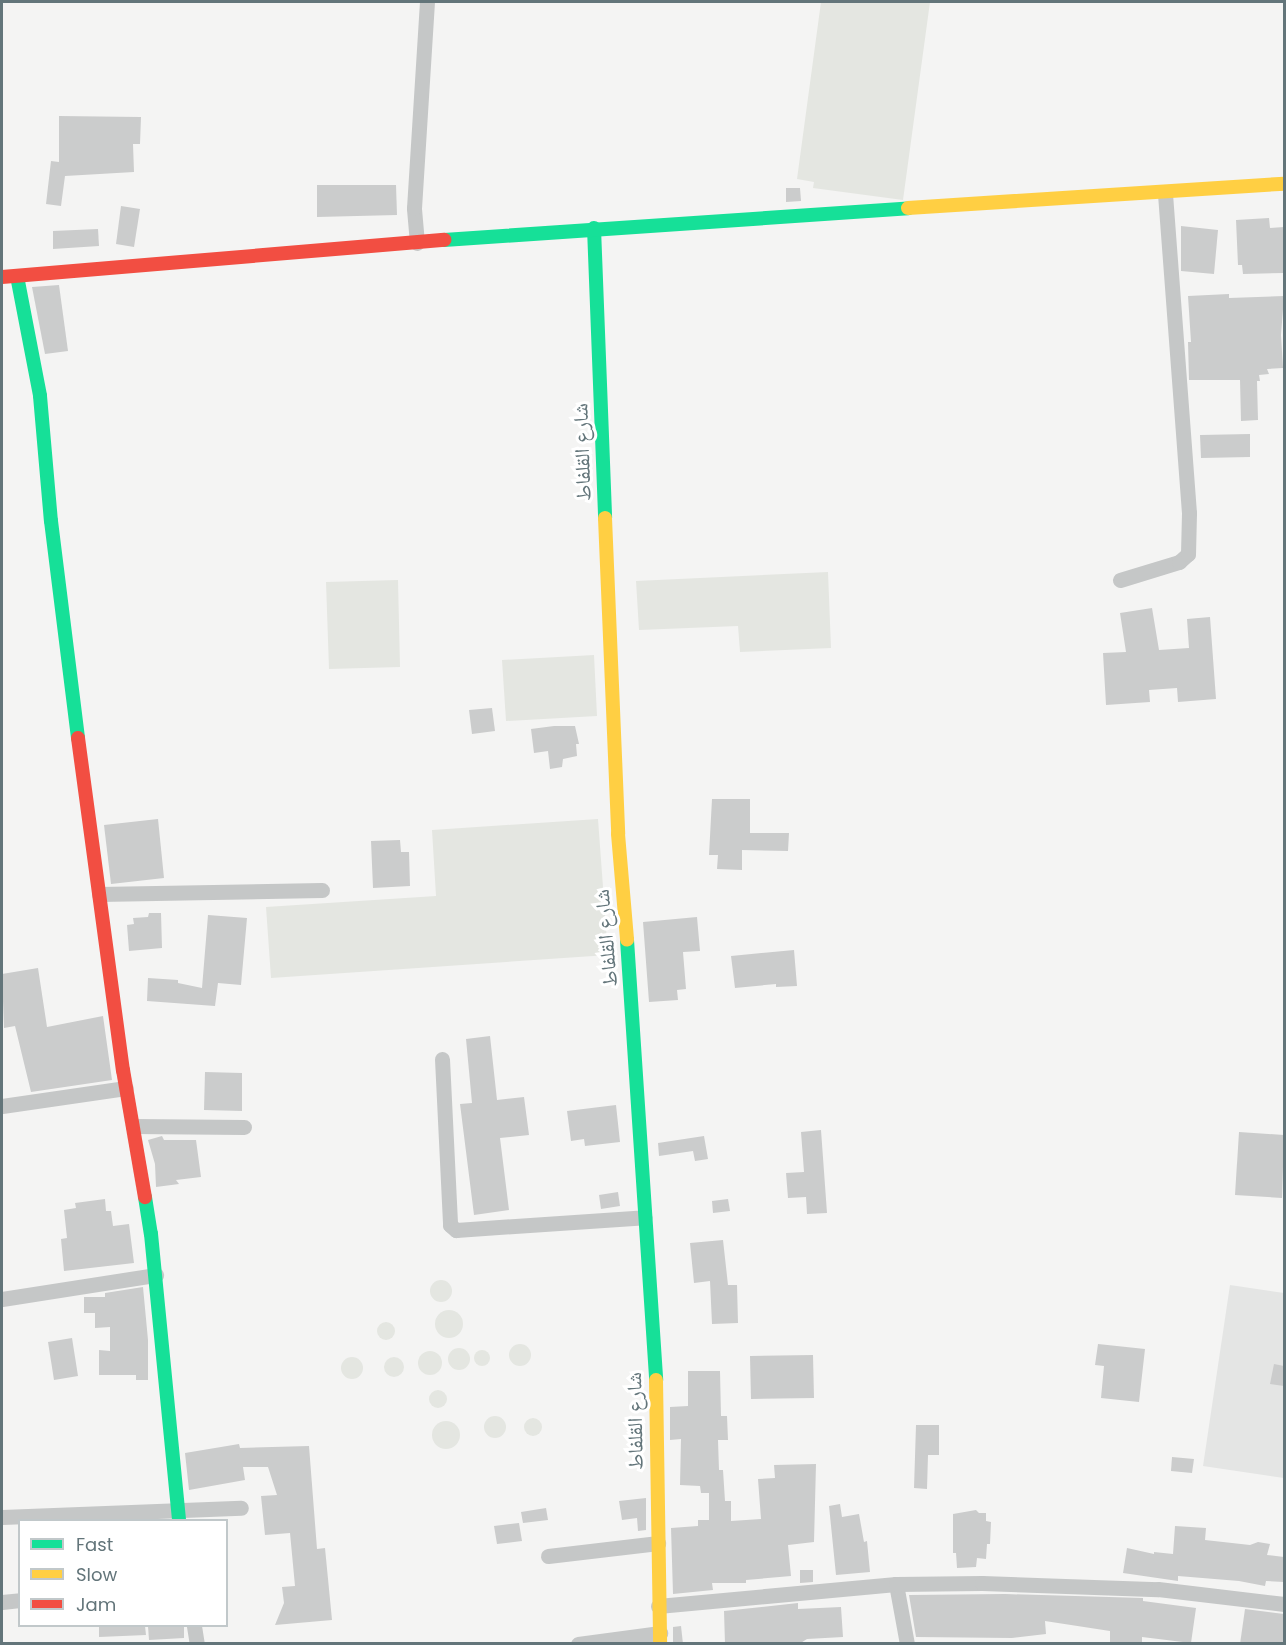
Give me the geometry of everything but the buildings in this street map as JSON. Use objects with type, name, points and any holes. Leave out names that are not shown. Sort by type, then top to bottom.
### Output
[{"type":"street","points":[[417,243],[414,208],[426,2]]},
{"type":"street","points":[[2,277],[594,228],[1284,183]]},
{"type":"street","points":[[1120,580],[1179,562],[1188,554],[1189,513],[1164,192]]},
{"type":"street","name":"شارع القلفاط","points":[[594,228],[618,834],[629,952],[657,1390],[660,1639]]},
{"type":"street","points":[[17,276],[40,396],[51,521],[99,894],[126,1088],[156,1275],[178,1515]]},
{"type":"street","points":[[99,894],[322,890]]},
{"type":"street","points":[[442,1059],[449,1217],[450,1225],[456,1230],[645,1217]]},
{"type":"street","points":[[2,1106],[126,1088]]},
{"type":"street","points":[[133,1126],[244,1127]]},
{"type":"street","points":[[2,1299],[156,1275]]},
{"type":"street","points":[[2,1517],[178,1515],[241,1508]]},
{"type":"street","points":[[548,1556],[658,1544]]},
{"type":"street","points":[[896,1584],[907,1644]]},
{"type":"street","points":[[658,1606],[896,1584],[1080,1584],[1158,1589],[1284,1604]]},
{"type":"street","points":[[2,1602],[18,1600]]},
{"type":"street","points":[[194,1627],[197,1644]]},
{"type":"street","points":[[578,1644],[660,1639]]},
{"type":"shaded area","points":[[821,2],[930,2],[903,200],[813,188],[814,182],[797,179]]},
{"type":"shaded area","points":[[828,572],[831,648],[740,652],[738,626],[639,630],[636,581]]},
{"type":"shaded area","points":[[398,580],[400,667],[329,669],[326,582]]},
{"type":"shaded area","points":[[594,655],[597,716],[506,721],[502,660]]},
{"type":"shaded area","points":[[598,819],[608,955],[271,978],[266,907],[436,896],[432,830]]},
{"type":"shaded area","points":[[441,1280],[449,1283],[452,1291],[449,1299],[441,1302],[433,1299],[430,1291],[433,1283]]},
{"type":"shaded area","points":[[1230,1285],[1284,1293],[1284,1478],[1203,1466]]},
{"type":"shaded area","points":[[449,1310],[459,1314],[463,1324],[459,1334],[449,1338],[439,1334],[435,1324],[439,1314]]},
{"type":"shaded area","points":[[386,1322],[392,1325],[395,1331],[392,1337],[386,1340],[380,1337],[377,1331],[380,1325]]},
{"type":"shaded area","points":[[520,1344],[530,1351],[531,1355],[524,1365],[520,1366],[510,1359],[509,1355],[516,1345]]},
{"type":"shaded area","points":[[459,1348],[469,1355],[470,1359],[463,1369],[459,1370],[449,1363],[448,1359],[455,1349]]},
{"type":"shaded area","points":[[479,1350],[485,1350],[490,1358],[488,1364],[479,1366],[474,1361],[474,1355]]},
{"type":"shaded area","points":[[430,1351],[435,1352],[441,1358],[441,1368],[435,1374],[430,1375],[425,1374],[419,1368],[418,1363],[419,1358],[425,1352]]},
{"type":"shaded area","points":[[352,1357],[360,1360],[363,1368],[360,1376],[352,1379],[344,1376],[341,1368],[344,1360]]},
{"type":"shaded area","points":[[394,1357],[401,1360],[404,1367],[401,1374],[394,1377],[387,1374],[384,1367],[387,1360]]},
{"type":"shaded area","points":[[438,1390],[444,1393],[447,1399],[444,1405],[438,1408],[432,1405],[429,1399],[432,1393]]},
{"type":"shaded area","points":[[491,1416],[499,1416],[506,1423],[506,1431],[499,1438],[491,1438],[484,1431],[484,1423]]},
{"type":"shaded area","points":[[529,1418],[537,1418],[542,1423],[540,1434],[529,1436],[524,1431],[524,1423]]},
{"type":"shaded area","points":[[446,1421],[456,1425],[460,1435],[456,1445],[446,1449],[436,1445],[432,1435],[436,1425]]},
{"type":"traffic: fast","points":[[444,240],[908,208]]},
{"type":"traffic: fast","points":[[594,228],[605,518]]},
{"type":"traffic: fast","points":[[17,276],[40,396],[51,521],[78,738]]},
{"type":"traffic: fast","points":[[627,940],[656,1380]]},
{"type":"traffic: fast","points":[[145,1197],[151,1234],[179,1519]]},
{"type":"traffic: slow","points":[[908,208],[1284,184]]},
{"type":"traffic: slow","points":[[605,518],[618,834],[627,940]]},
{"type":"traffic: slow","points":[[656,1380],[660,1644]]},
{"type":"traffic: jam","points":[[2,277],[444,240]]},
{"type":"traffic: jam","points":[[78,738],[123,1070],[145,1197]]}]
